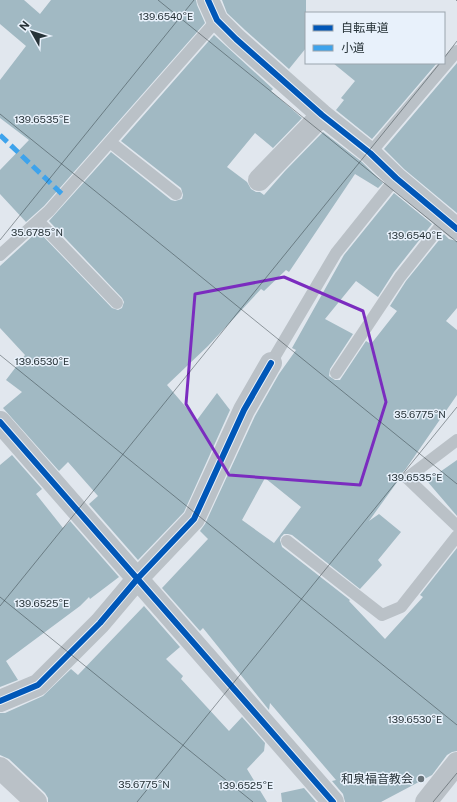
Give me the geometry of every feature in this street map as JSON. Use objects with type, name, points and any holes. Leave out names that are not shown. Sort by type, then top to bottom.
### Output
[{"type":"street","points":[[208,0],[217,20],[236,39],[322,115],[370,153],[396,178],[451,224]]},
{"type":"street","points":[[259,180],[322,115]]},
{"type":"street","points":[[0,701],[38,685],[100,623],[138,578],[194,518],[244,410],[271,363]]},
{"type":"street","points":[[0,422],[333,802]]},
{"type":"street","points":[[426,802],[457,763]]},
{"type":"street","points":[[0,768],[36,802]]},
{"type":"lane","points":[[0,255],[38,221],[110,142],[217,20]]},
{"type":"lane","points":[[370,153],[457,51]]},
{"type":"lane","points":[[110,142],[176,194]]},
{"type":"lane","points":[[271,363],[336,253],[396,178]]},
{"type":"lane","points":[[38,221],[118,304]]},
{"type":"lane","points":[[336,373],[400,277],[451,224]]},
{"type":"lane","points":[[457,440],[407,478],[457,526]]},
{"type":"lane","points":[[287,541],[382,615],[401,607],[457,536]]},
{"type":"highlighted area","points":[[284,277],[363,311],[386,402],[360,485],[229,475],[186,404],[195,294]]},
{"type":"building","points":[[0,0],[24,0],[40,14],[51,0],[196,0],[205,23],[44,206],[26,222],[0,194],[0,170],[29,140],[0,118],[0,80],[26,46],[0,24]]},
{"type":"building","points":[[222,0],[306,0],[305,49],[289,69],[227,13]]},
{"type":"building","points":[[214,35],[273,89],[271,91],[302,118],[273,148],[255,133],[227,167],[247,182],[251,189],[264,195],[323,132],[362,162],[383,183],[378,188],[355,174],[289,272],[286,270],[264,291],[261,289],[208,346],[167,385],[197,420],[217,393],[230,410],[184,512],[138,560],[89,504],[98,496],[68,462],[59,471],[3,408],[22,392],[6,380],[25,355],[0,328],[0,266],[38,231],[112,308],[118,310],[122,308],[124,302],[122,298],[49,221],[111,152],[171,200],[175,201],[182,199],[183,195],[181,188],[121,141]]},
{"type":"building","points":[[457,63],[457,213],[404,169],[384,149]]},
{"type":"building","points":[[334,64],[436,64],[372,139],[336,110],[344,100],[341,98],[355,81]]},
{"type":"building","points":[[394,193],[432,224],[394,272],[378,297],[356,281],[325,319],[353,334],[330,369],[329,376],[335,380],[340,380],[366,341],[371,344],[397,311],[390,306],[406,281],[444,234],[449,239],[457,241],[457,308],[446,321],[457,330],[457,395],[369,521],[379,514],[401,532],[378,560],[382,565],[360,589],[292,535],[284,534],[280,540],[282,547],[350,600],[349,601],[385,639],[423,597],[420,595],[457,548],[457,751],[447,755],[432,775],[381,802],[345,802],[343,794],[332,781],[336,780],[270,703],[269,710],[203,628],[200,631],[162,588],[208,539],[200,531],[205,524],[255,416],[279,374],[296,350],[292,348],[344,255]],"holes":[[[265,478],[301,507],[274,543],[242,520]]]},
{"type":"building","points":[[12,455],[42,489],[36,494],[63,528],[70,521],[119,577],[90,599],[89,597],[80,606],[6,661],[18,680],[0,687],[0,465]]},
{"type":"building","points":[[457,460],[457,516],[427,481]]},
{"type":"building","points":[[144,606],[180,647],[166,659],[183,676],[181,679],[229,731],[242,717],[265,743],[264,751],[247,769],[267,802],[48,802],[48,798],[45,793],[9,759],[0,755],[0,713],[5,713],[43,696],[71,669],[78,675]]},
{"type":"building","points":[[304,788],[316,802],[282,802],[281,793]]},
{"type":"marked path","points":[[0,135],[63,195]]},
{"type":"cycle path","points":[[208,0],[217,20],[236,39],[322,115],[370,153],[396,178],[457,229]]},
{"type":"cycle path","points":[[0,701],[38,685],[100,623],[138,578],[194,519],[244,410],[271,363]]},
{"type":"cycle path","points":[[0,422],[333,802]]},
{"type":"place","name":"和泉福音教会","points":[[421,779]]}]
